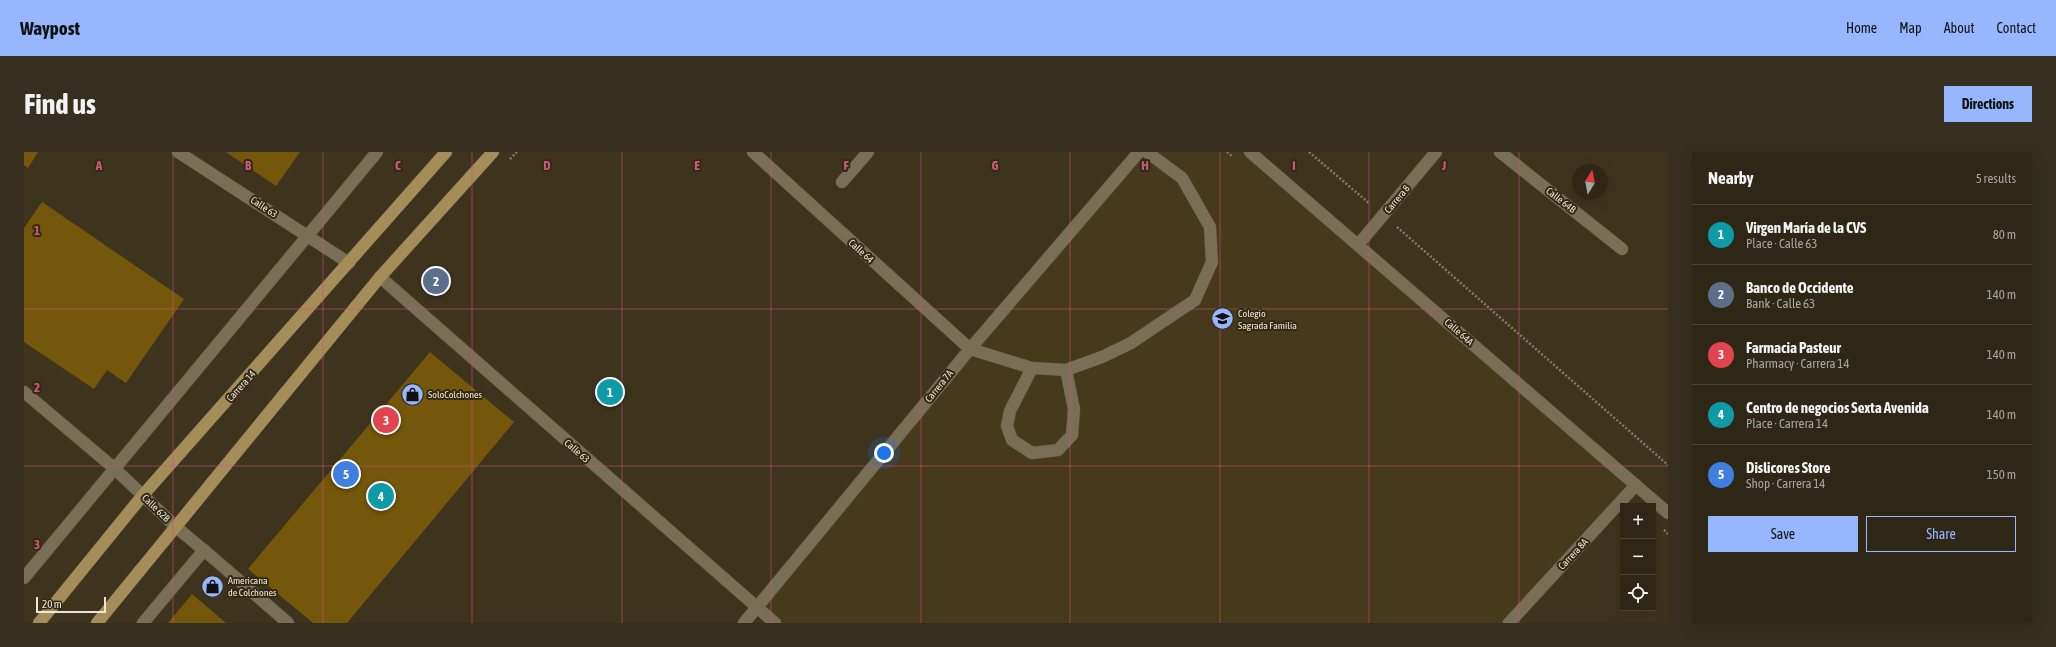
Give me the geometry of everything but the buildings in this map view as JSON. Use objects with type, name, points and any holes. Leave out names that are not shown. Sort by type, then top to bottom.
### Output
[{"type":"main road","name":"Carrera 14","points":[[39,623],[143,495],[446,152]]},
{"type":"main road","points":[[97,623],[380,277],[493,152]]},
{"type":"street","name":"Calle 63","points":[[178,152],[349,263]]},
{"type":"street","points":[[24,578],[114,468],[309,236],[377,152]]},
{"type":"street","name":"Calle 64","points":[[753,152],[970,349]]},
{"type":"street","points":[[842,182],[868,152]]},
{"type":"street","name":"Carrera 7A","points":[[744,623],[970,349],[1138,152]]},
{"type":"street","points":[[970,349],[1032,368],[1066,370],[1102,358],[1131,343],[1194,300],[1212,262],[1210,227],[1182,178],[1147,152]]},
{"type":"street","name":"Calle 64A","points":[[1250,152],[1668,513]]},
{"type":"street","name":"Carrera 8","points":[[1358,245],[1436,152]]},
{"type":"street","name":"Calle 64B","points":[[1500,152],[1622,249]]},
{"type":"street","name":"Calle 63","points":[[380,277],[774,623]]},
{"type":"street","points":[[1032,368],[1010,411],[1008,426],[1012,440],[1032,453],[1058,450],[1072,434],[1074,409],[1066,370]]},
{"type":"street","name":"Calle 62B","points":[[25,396],[114,468],[176,528],[204,550],[288,623]]},
{"type":"street","name":"Carrera 8A","points":[[1508,623],[1636,485]]},
{"type":"street","points":[[144,623],[204,550]]},
{"type":"path","points":[[1309,152],[1384,215],[1668,466]]},
{"type":"shaded area","name":"Colegio Sagrada Familia","points":[[1140,152],[1251,152],[1636,485],[1511,623],[775,623],[757,608]]},
{"type":"place","name":"Banco de Occidente","points":[[436,281]]},
{"type":"place","name":"Colegio Sagrada Familia","points":[[1222,319]]},
{"type":"place","name":"Virgen María de la CVS","points":[[610,392]]},
{"type":"place","name":"SoloColchones","points":[[412,394]]},
{"type":"place","name":"Farmacia Pasteur","points":[[386,420]]},
{"type":"place","name":"Dislicores Store","points":[[346,474]]},
{"type":"place","name":"Centro de negocios Sexta Avenida","points":[[381,496]]},
{"type":"place","name":"Americana de Colchones","points":[[213,586]]}]
